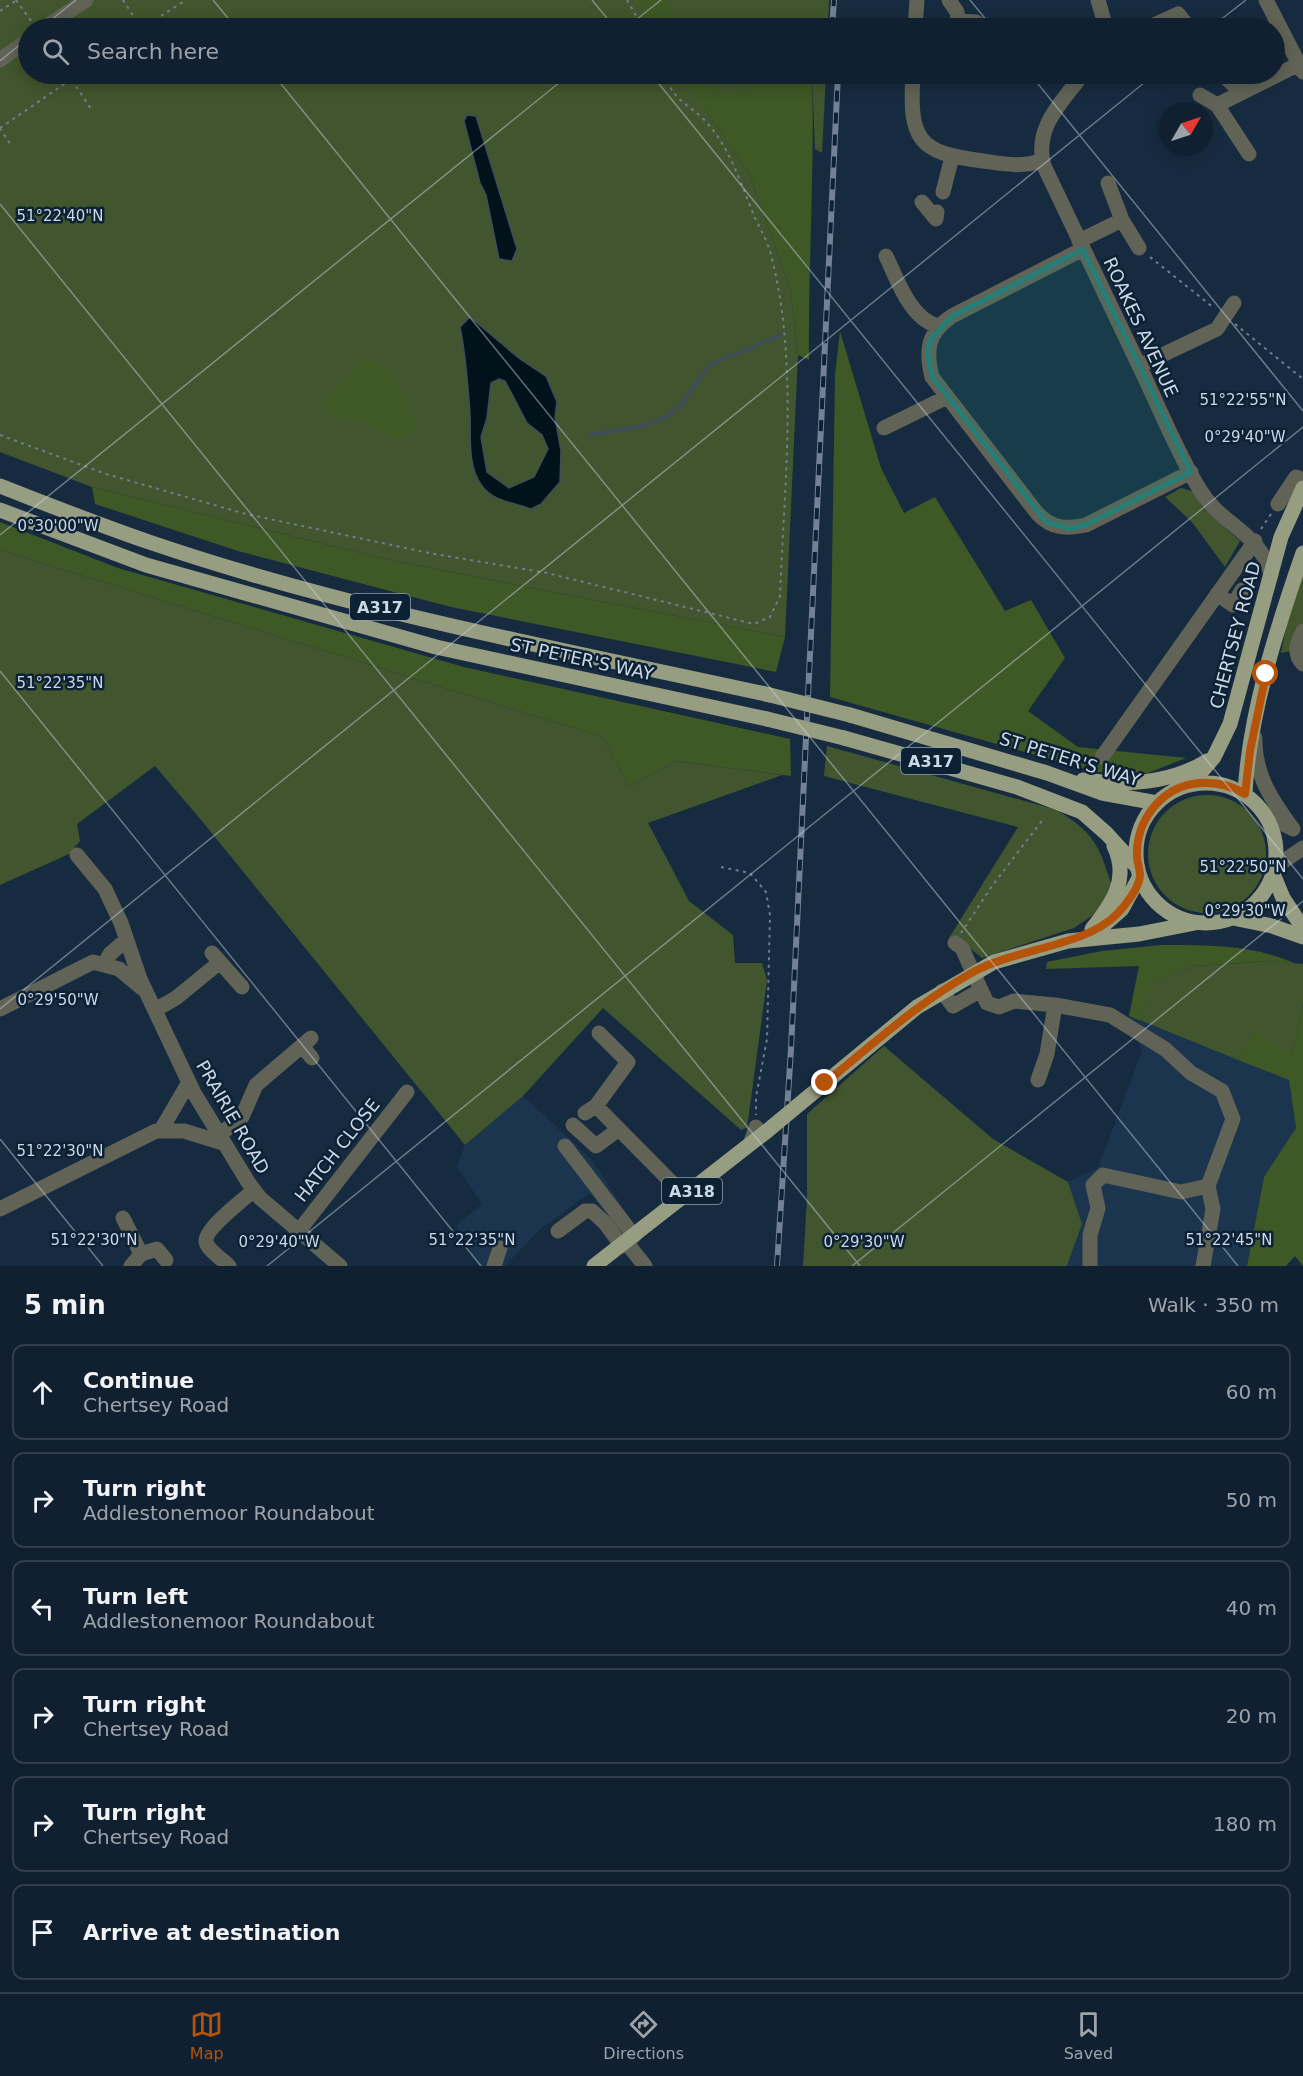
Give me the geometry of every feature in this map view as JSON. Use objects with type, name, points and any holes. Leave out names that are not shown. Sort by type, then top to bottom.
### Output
[{"type":"main road","name":"ST PETER'S WAY","points":[[0,486],[149,543],[292,584],[439,622],[770,695],[850,715],[1047,773],[1102,793],[1157,803]]},
{"type":"main road","name":"CHERTSEY ROAD","points":[[1190,784],[1214,757],[1230,724],[1278,549],[1303,488]]},
{"type":"main road","name":"ST PETER'S WAY","points":[[0,510],[146,565],[436,647],[766,719],[844,738],[1017,787],[1082,812],[1107,834],[1139,872]]},
{"type":"main road","points":[[1278,549],[1295,576]]},
{"type":"main road","points":[[1245,794],[1255,726],[1282,612],[1303,553]]},
{"type":"main road","points":[[1047,773],[1118,784],[1145,782],[1174,777],[1214,757]]},
{"type":"main road","points":[[1233,918],[1254,905],[1269,885],[1274,871],[1275,840],[1265,814],[1245,794],[1223,785],[1190,784],[1178,788],[1157,803],[1139,833],[1139,872],[1157,902],[1169,912],[1198,922],[1233,918],[1272,926],[1303,937]]},
{"type":"main road","points":[[1092,929],[1110,907],[1120,878],[1120,865],[1107,834]]},
{"type":"main road","points":[[1274,871],[1283,897],[1303,928]]},
{"type":"main road","name":"A318","points":[[1068,941],[1116,915],[1131,896],[1139,872]]},
{"type":"main road","name":"A318","points":[[600,1264],[752,1143],[761,1129],[825,1083],[917,1007],[974,971],[1012,955],[1068,941],[1139,934],[1198,922]]},
{"type":"street","points":[[59,18],[86,0]]},
{"type":"street","points":[[916,18],[917,0]]},
{"type":"street","points":[[949,0],[957,12],[958,18]]},
{"type":"street","points":[[1098,0],[1103,18]]},
{"type":"street","points":[[1266,0],[1275,18]]},
{"type":"street","points":[[1285,37],[1301,68],[1285,74]]},
{"type":"street","points":[[0,60],[18,47]]},
{"type":"street","points":[[912,84],[908,127],[932,149],[952,157],[1017,166],[1043,160]]},
{"type":"street","name":"ROAKES AVENUE","points":[[1076,84],[1048,121],[1039,150],[1081,245],[1191,472],[1209,504],[1255,541],[1268,560],[1271,575]]},
{"type":"street","points":[[1233,84],[1241,92]]},
{"type":"street","points":[[1217,105],[1261,84]]},
{"type":"street","points":[[1200,95],[1217,105],[1249,154]]},
{"type":"street","points":[[943,192],[952,157]]},
{"type":"street","name":"ROAKES AVENUE","points":[[1108,183],[1122,220],[1139,248]]},
{"type":"street","points":[[922,202],[936,219],[937,212]]},
{"type":"street","points":[[1122,220],[938,326],[927,351],[932,377],[1037,513],[1046,522],[1058,527],[1070,528],[1086,525],[1191,472]]},
{"type":"street","points":[[895,263],[915,312],[923,320],[938,326]]},
{"type":"street","points":[[1139,366],[1218,329],[1234,303]]},
{"type":"street","points":[[895,427],[947,397]]},
{"type":"street","points":[[1275,509],[1296,477],[1303,480]]},
{"type":"street","name":"ROAKES AVENUE","points":[[1255,541],[1278,549]]},
{"type":"street","name":"CHERTSEY ROAD","points":[[1102,757],[1255,541]]},
{"type":"street","points":[[1217,594],[1233,604],[1242,590]]},
{"type":"street","points":[[1303,632],[1296,650],[1297,657],[1303,664]]},
{"type":"street","points":[[1255,726],[1255,751],[1265,788],[1298,831]]},
{"type":"street","points":[[1265,814],[1298,831]]},
{"type":"street","points":[[1274,871],[1303,848]]},
{"type":"street","name":"PRAIRIE ROAD","points":[[77,855],[105,889],[146,991],[189,1082],[221,1139],[254,1190],[298,1232],[340,1266]]},
{"type":"street","points":[[0,1009],[93,962],[104,964],[110,954],[126,940]]},
{"type":"street","points":[[955,943],[962,948],[987,1004],[999,1007],[1014,1001],[1055,1005],[1110,1015],[1165,1049],[1191,1073],[1222,1091],[1233,1119],[1208,1186],[1213,1209],[1203,1266]]},
{"type":"street","points":[[155,1010],[176,998],[216,957],[242,987]]},
{"type":"street","name":"PRAIRIE ROAD","points":[[104,964],[119,969],[146,991]]},
{"type":"street","points":[[942,991],[952,1006],[981,990]]},
{"type":"street","points":[[1038,1080],[1047,1054],[1055,1005]]},
{"type":"street","points":[[599,1033],[628,1062],[618,1078],[591,1109],[619,1129],[685,1196]]},
{"type":"street","points":[[0,1209],[160,1130],[184,1131],[221,1139],[242,1117],[256,1084],[308,1048]]},
{"type":"street","points":[[160,1130],[189,1082]]},
{"type":"street","name":"HATCH CLOSE","points":[[298,1232],[407,1092]]},
{"type":"street","points":[[573,1125],[596,1146],[619,1129]]},
{"type":"street","points":[[565,1146],[645,1266]]},
{"type":"street","points":[[1090,1266],[1090,1235],[1098,1208],[1093,1185],[1103,1175],[1181,1192],[1208,1186]]},
{"type":"street","points":[[229,1266],[207,1246],[206,1240],[208,1234],[226,1215],[254,1190]]},
{"type":"street","points":[[558,1231],[585,1211],[592,1211],[627,1242]]},
{"type":"street","points":[[123,1218],[136,1260],[157,1249],[166,1260]]},
{"type":"street","points":[[494,1266],[500,1248]]},
{"type":"path","points":[[0,11],[17,0],[29,18]]},
{"type":"path","points":[[123,0],[135,18]]},
{"type":"path","points":[[158,18],[186,0]]},
{"type":"path","points":[[627,0],[637,18]]},
{"type":"path","points":[[12,147],[0,128],[64,84]]},
{"type":"path","points":[[74,84],[91,109]]},
{"type":"path","points":[[0,435],[106,474],[246,514],[429,553],[547,573],[754,624],[770,617],[780,596],[787,382],[785,329],[771,254],[730,160],[708,123],[678,100],[668,84]]},
{"type":"path","name":"CHERTSEY ROAD","points":[[1255,541],[1275,509]]},
{"type":"path","points":[[955,943],[993,886],[1044,818]]},
{"type":"path","points":[[721,867],[750,873],[766,892],[770,915],[767,1039],[756,1097],[761,1129]]},
{"type":"highlighted area","points":[[1083,249],[1191,472],[1086,525],[1070,529],[1046,522],[932,377],[927,351],[931,338],[952,316]]},
{"type":"shaded area","points":[[467,115],[476,116],[517,249],[512,261],[499,259],[486,195],[480,183],[464,121]]},
{"type":"shaded area","points":[[470,317],[520,359],[546,376],[557,402],[555,417],[561,451],[560,482],[541,504],[531,509],[492,495],[486,491],[477,478],[472,460],[468,381],[460,327]],"holes":[[[499,379],[505,381],[527,423],[542,435],[548,449],[534,477],[509,488],[487,472],[481,437],[487,418],[491,383]]]},
{"type":"shaded area","points":[[1129,1016],[1289,1080],[1296,1129],[1264,1177],[1247,1266],[1067,1266],[1082,1224],[1068,1182],[1098,1168],[1142,1051]]},
{"type":"shaded area","points":[[523,1096],[592,1160],[633,1223],[619,1233],[590,1193],[540,1229],[505,1266],[479,1266],[456,1226],[482,1204],[457,1167],[465,1145]]},
{"type":"green space","points":[[0,0],[829,0],[828,18],[18,18],[18,84],[757,84],[703,107],[750,175],[791,292],[798,355],[785,637],[394,561],[92,487],[0,452]]},
{"type":"green space","points":[[638,0],[668,0],[676,18],[648,18]]},
{"type":"green space","points":[[687,84],[707,84],[728,96],[757,84],[812,84],[809,360],[798,355],[791,292],[750,175]]},
{"type":"green space","points":[[812,84],[825,84],[822,153],[815,149]]},
{"type":"green space","points":[[840,331],[881,468],[904,513],[935,497],[1005,611],[1031,600],[1065,658],[1028,711],[1078,747],[1186,758],[1148,773],[1096,772],[830,697],[835,375]]},
{"type":"green space","points":[[363,358],[378,363],[386,369],[409,403],[417,429],[400,441],[361,421],[333,417],[321,405]]},
{"type":"green space","points":[[92,487],[394,561],[785,637],[776,672],[451,607],[238,551],[95,504]]},
{"type":"green space","points":[[1181,488],[1192,491],[1204,509],[1240,541],[1225,567],[1192,522],[1165,497]]},
{"type":"green space","points":[[0,522],[118,568],[464,667],[790,739],[791,776],[676,761],[629,787],[603,737],[0,550]]},
{"type":"green space","points":[[0,550],[603,737],[629,787],[676,761],[782,775],[648,823],[689,901],[733,935],[735,963],[762,963],[767,980],[747,1128],[741,1130],[603,1008],[523,1096],[465,1145],[155,766],[77,824],[80,841],[69,854],[0,885]]},
{"type":"green space","points":[[1303,575],[1303,631],[1296,650],[1281,653],[1288,617]]},
{"type":"green space","points":[[827,746],[1057,810],[1087,833],[1099,850],[1112,886],[1099,911],[1074,928],[982,958],[971,949],[949,938],[1018,827],[824,776]]},
{"type":"green space","points":[[1207,795],[1240,805],[1256,821],[1266,854],[1256,887],[1240,903],[1207,913],[1174,903],[1158,887],[1148,854],[1158,821],[1174,805]]},
{"type":"green space","points":[[1161,945],[1247,949],[1280,957],[1296,964],[1271,961],[1195,966],[1152,981],[1142,1021],[1129,1016],[1139,966],[1046,969],[1047,962],[1102,951]]},
{"type":"green space","points":[[1271,961],[1303,964],[1303,1005],[1292,1056],[1256,1032],[1238,1060],[1142,1021],[1151,981],[1195,966]]},
{"type":"green space","points":[[1303,1005],[1303,1266],[1295,1256],[1286,1266],[1247,1266],[1264,1177],[1296,1128],[1289,1080],[1238,1060],[1256,1031],[1292,1055]]},
{"type":"green space","points":[[884,1046],[993,1139],[1068,1182],[1082,1224],[1067,1266],[803,1266],[807,1198],[807,1114]]},
{"type":"waterway","points":[[589,435],[643,426],[666,417],[680,406],[710,365],[781,335]]},
{"type":"railway","points":[[833,18],[834,0]]},
{"type":"railway","points":[[777,1266],[791,1049],[838,84]]},
{"type":"route","points":[[825,1083],[917,1007],[974,971],[1012,955],[1068,941],[1104,924],[1116,915],[1131,896],[1140,876],[1136,856],[1139,833],[1157,803],[1178,788],[1190,784],[1223,785],[1245,794],[1250,751],[1266,674]]}]
